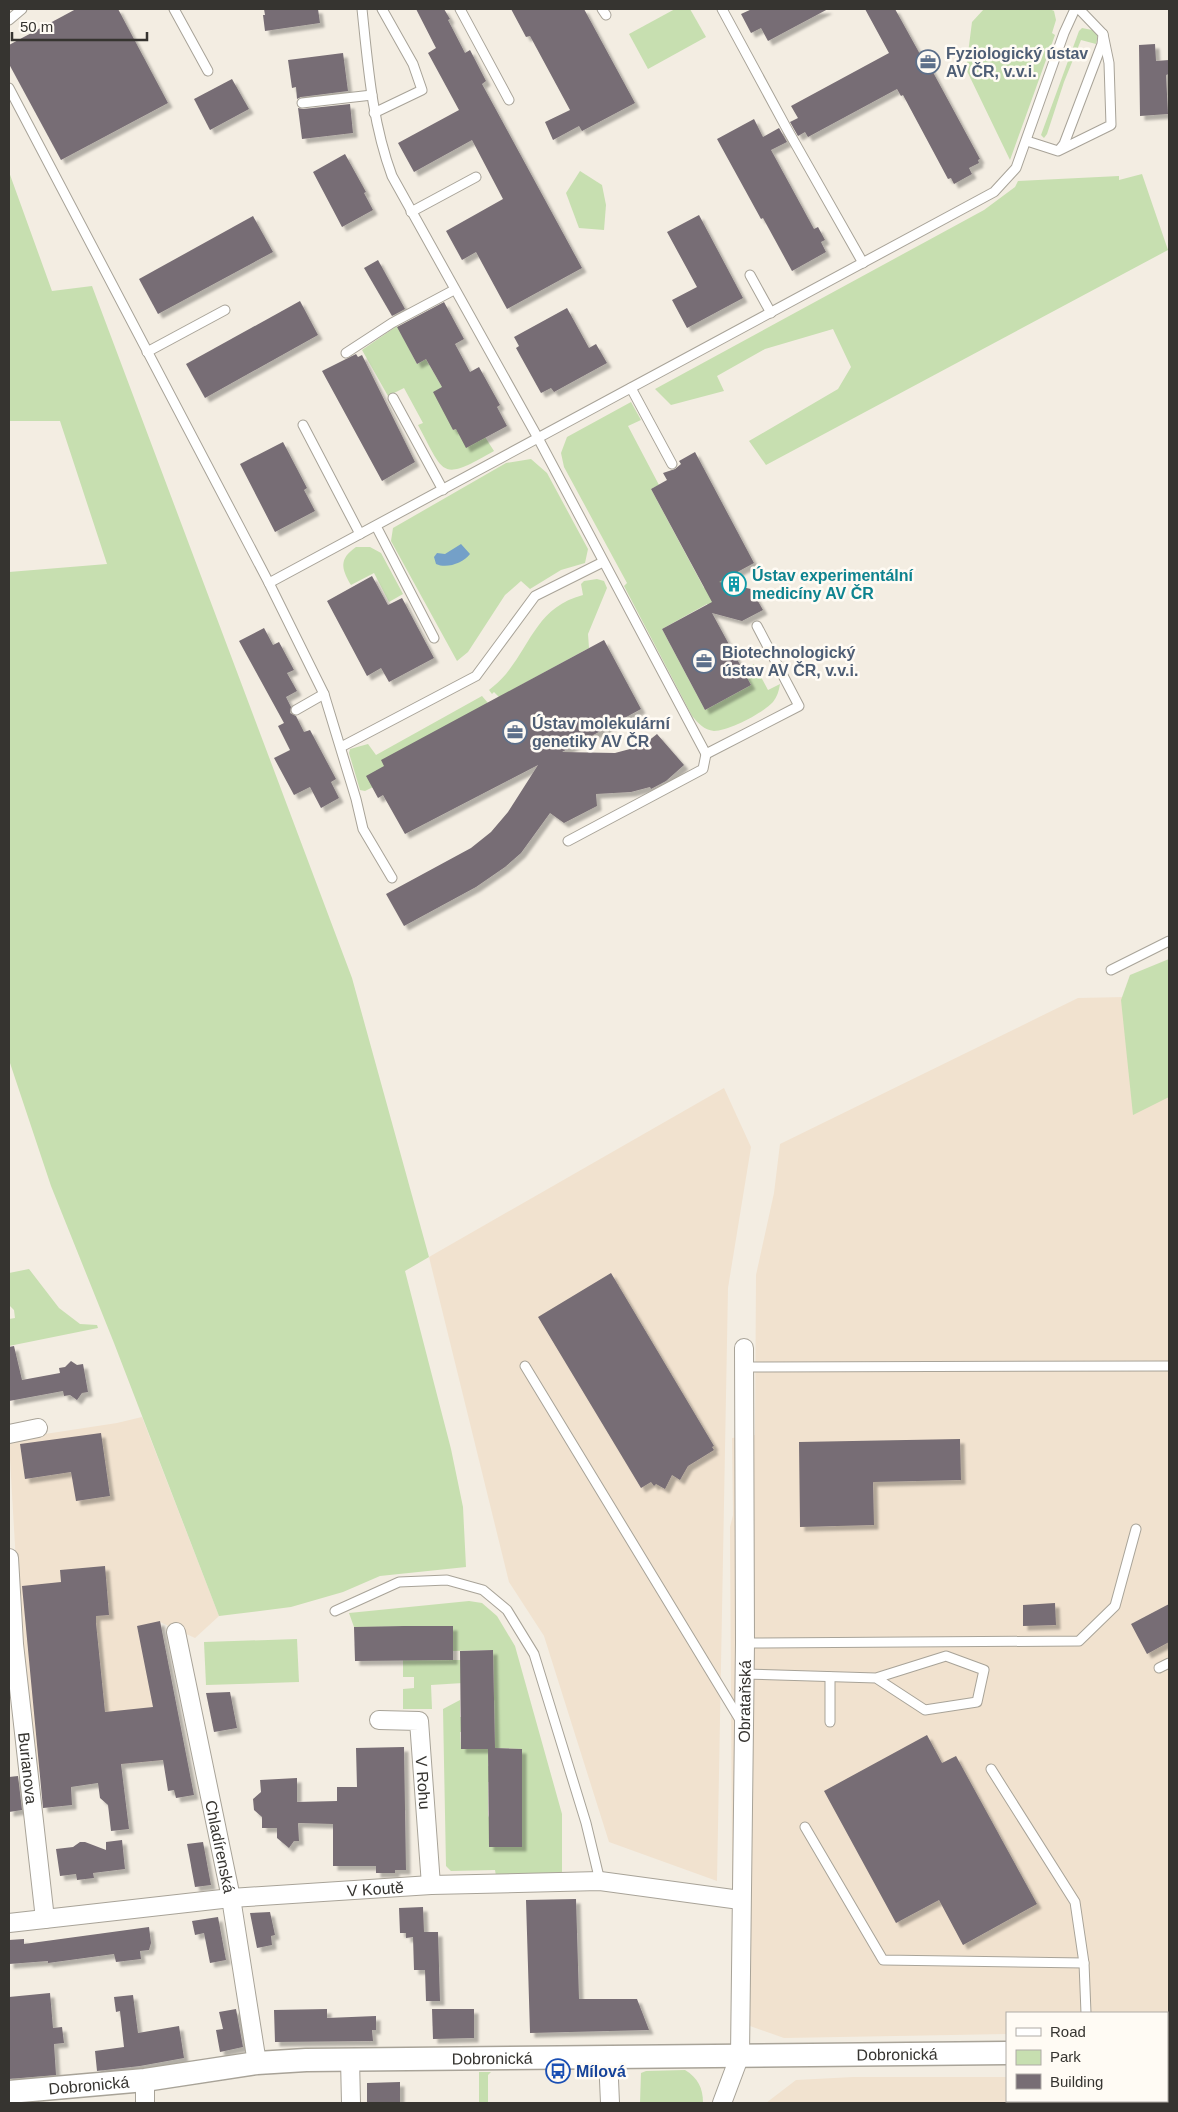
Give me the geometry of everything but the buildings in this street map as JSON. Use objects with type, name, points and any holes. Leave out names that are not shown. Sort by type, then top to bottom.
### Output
[{"type":"street","name":"Obrataňská","points":[[740,2055],[740,1900],[744,1674],[744,1348]]},
{"type":"street","points":[[9,1434],[38,1428]]},
{"type":"street","name":"Burianova","points":[[9,1558],[11,1644],[45,1919]]},
{"type":"street","name":"Chladírenská","points":[[176,1632],[231,1898],[257,2063]]},
{"type":"street","name":"V Rohu","points":[[379,1720],[419,1722],[431,1885]]},
{"type":"street","name":"V Koutě","points":[[9,1924],[231,1898],[431,1885],[600,1881],[740,1900]]},
{"type":"street","name":"Dobronická","points":[[9,2092],[145,2080],[257,2063],[350,2060],[1006,2052]]},
{"type":"street","points":[[722,2103],[740,2055]]},
{"type":"street","points":[[608,2057],[610,2103]]},
{"type":"street","points":[[350,2060],[351,2103]]},
{"type":"street","points":[[145,2080],[146,2103]]},
{"type":"lane","points":[[9,20],[22,9]]},
{"type":"lane","points":[[174,9],[208,71]]},
{"type":"lane","points":[[362,9],[374,113],[381,146],[392,176],[538,438],[706,754],[703,769],[568,841]]},
{"type":"lane","points":[[374,113],[422,90],[413,64],[382,9]]},
{"type":"lane","points":[[460,9],[509,100]]},
{"type":"lane","points":[[722,9],[863,263]]},
{"type":"lane","points":[[269,583],[994,192],[1016,168],[1064,33],[1077,9],[1103,34],[1109,63],[1111,125],[1058,151],[1027,141]]},
{"type":"lane","points":[[1058,151],[1064,144],[1102,44],[1103,34]]},
{"type":"lane","points":[[9,88],[269,583],[324,694],[341,747],[363,829],[392,878]]},
{"type":"lane","points":[[302,103],[372,94]]},
{"type":"lane","points":[[411,212],[476,176]]},
{"type":"lane","points":[[750,275],[771,313]]},
{"type":"lane","points":[[346,353],[392,323],[454,290]]},
{"type":"lane","points":[[147,352],[225,310]]},
{"type":"lane","points":[[631,388],[672,464]]},
{"type":"lane","points":[[394,398],[443,490]]},
{"type":"lane","points":[[303,425],[360,534]]},
{"type":"lane","points":[[376,526],[434,638]]},
{"type":"lane","points":[[341,747],[476,676],[535,596],[603,562]]},
{"type":"lane","points":[[706,754],[799,706],[757,626]]},
{"type":"lane","points":[[296,710],[324,694]]},
{"type":"lane","points":[[1111,970],[1169,942]]},
{"type":"lane","points":[[525,1366],[743,1724]]},
{"type":"lane","points":[[744,1367],[1169,1366]]},
{"type":"lane","points":[[744,1643],[1079,1641],[1115,1606],[1136,1530]]},
{"type":"lane","points":[[335,1611],[399,1582],[447,1580],[483,1590],[507,1610],[534,1654],[586,1823],[600,1881]]},
{"type":"lane","points":[[744,1674],[876,1678],[946,1656],[984,1670],[978,1702],[925,1710],[876,1678]]},
{"type":"lane","points":[[1159,1668],[1169,1663]]},
{"type":"lane","points":[[830,1677],[830,1722]]},
{"type":"lane","points":[[991,1769],[1075,1902],[1084,1963],[1086,2012]]},
{"type":"lane","points":[[805,1827],[883,1960],[1084,1963]]},
{"type":"shaded area","points":[[1125,997],[1169,1096],[1169,2029],[1168,2012],[1006,2012],[1006,2034],[784,2038],[733,2020],[730,1527],[733,1515],[732,1438],[755,1435],[756,1275],[774,1193],[780,1144],[1078,998]]},
{"type":"shaded area","points":[[724,1088],[751,1147],[728,1288],[717,1881],[609,1842],[544,1636],[509,1582],[429,1257]]},
{"type":"shaded area","points":[[142,1417],[219,1616],[195,1638],[160,1622],[186,1758],[36,1772],[20,1632],[9,1442]]},
{"type":"shaded area","points":[[853,2077],[1006,2077],[1006,2102],[1168,2102],[1169,2077],[1169,2103],[766,2103],[796,2080]]},
{"type":"green space","points":[[675,9],[690,9],[706,37],[648,69],[629,34]]},
{"type":"green space","points":[[984,9],[1050,9],[1054,11],[1056,20],[1052,33],[1055,35],[1010,160],[966,69],[972,22]]},
{"type":"green space","points":[[1082,28],[1092,30],[1098,35],[1096,44],[1081,40],[1044,138],[1041,135],[1079,31]]},
{"type":"green space","points":[[580,171],[602,185],[606,205],[604,230],[579,228],[566,193]]},
{"type":"green space","points":[[9,172],[52,291],[92,286],[352,978],[429,1257],[405,1271],[451,1449],[463,1507],[466,1567],[380,1576],[343,1592],[291,1607],[219,1616],[114,1343],[51,1186],[9,1060],[9,572],[107,564],[60,421],[9,421]]},
{"type":"green space","points":[[1142,174],[1168,250],[766,465],[749,441],[838,389],[851,367],[833,329],[765,349],[717,376],[724,391],[671,405],[655,389],[984,210],[1015,187],[1018,181],[1119,176],[1119,180]]},
{"type":"green space","points":[[397,326],[417,364],[426,359],[442,387],[453,430],[456,429],[485,437],[494,451],[463,467],[453,470],[446,468],[434,455],[418,425],[423,423],[404,388],[388,396],[362,350]]},
{"type":"green space","points":[[631,402],[641,420],[628,426],[659,485],[651,489],[704,588],[720,580],[729,597],[711,611],[707,604],[662,629],[705,710],[751,685],[743,670],[754,664],[768,690],[780,684],[773,702],[745,721],[728,728],[714,731],[707,729],[692,716],[624,586],[627,583],[564,467],[561,453],[567,437]]},
{"type":"green space","points":[[531,459],[547,473],[588,549],[585,563],[561,570],[530,589],[521,581],[505,595],[468,652],[457,661],[391,541],[393,528],[506,463]]},
{"type":"green space","points":[[356,547],[370,547],[381,553],[403,594],[389,602],[374,573],[351,585],[345,574],[343,564],[350,551]]},
{"type":"green space","points":[[597,579],[604,581],[607,588],[588,634],[589,648],[499,697],[494,692],[492,694],[489,690],[506,674],[537,627],[546,617],[556,608],[583,595],[581,584],[584,581]]},
{"type":"green space","points":[[482,696],[488,703],[391,778],[365,791],[360,790],[349,753],[350,749],[368,744],[376,755]]},
{"type":"green space","points":[[1169,959],[1169,1097],[1133,1115],[1121,1000],[1130,975]]},
{"type":"green space","points":[[29,1269],[59,1308],[80,1324],[97,1325],[98,1328],[9,1346],[9,1319],[15,1318],[14,1310],[9,1305],[9,1273]]},
{"type":"green space","points":[[469,1601],[482,1603],[497,1616],[515,1646],[562,1814],[562,1874],[496,1876],[495,1870],[451,1871],[446,1866],[443,1709],[460,1700],[460,1717],[464,1717],[464,1732],[460,1732],[461,1749],[488,1749],[488,1766],[493,1766],[493,1782],[488,1782],[488,1815],[494,1830],[489,1831],[489,1847],[522,1847],[522,1749],[495,1748],[493,1650],[453,1651],[453,1626],[354,1627],[349,1613]]},
{"type":"green space","points":[[297,1639],[299,1682],[206,1685],[204,1642]]},
{"type":"green space","points":[[403,1660],[463,1660],[463,1683],[431,1685],[432,1709],[403,1709],[403,1689],[414,1688],[414,1677],[403,1677]]},
{"type":"green space","points":[[685,2070],[699,2084],[703,2103],[640,2103],[641,2073],[646,2071]]},
{"type":"green space","points":[[479,2072],[491,2072],[488,2075],[488,2103],[479,2103]]},
{"type":"water","points":[[461,544],[470,554],[467,557],[450,565],[436,564],[434,557],[437,553],[445,554]]},
{"type":"place","name":"Fyziologický ústav AV ČR, v.v.i.","points":[[928,62]]},
{"type":"place","name":"Ústav experimentální medicíny AV ČR","points":[[734,584]]},
{"type":"place","name":"Biotechnologický ústav AV ČR, v.v.i.","points":[[704,661]]},
{"type":"place","name":"Ústav molekulární genetiky AV ČR","points":[[515,732]]},
{"type":"place","name":"Mílová","points":[[558,2071]]}]
